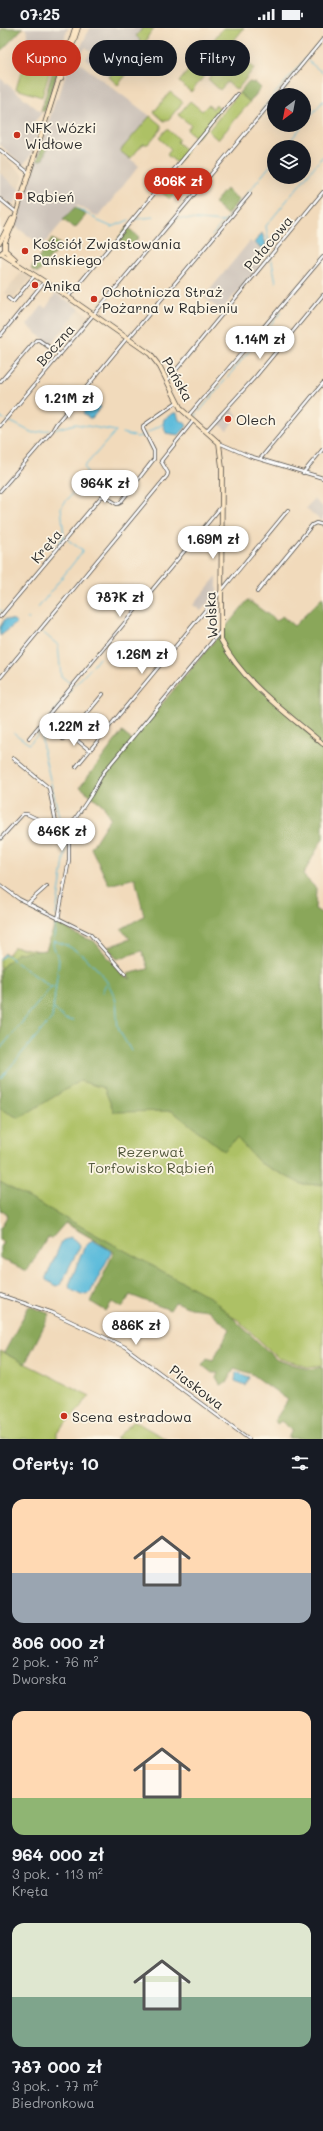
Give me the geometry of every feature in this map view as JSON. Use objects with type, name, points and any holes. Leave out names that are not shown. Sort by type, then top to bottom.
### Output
[{"type":"street","points":[[72,40],[75,28]]},
{"type":"street","points":[[74,40],[78,28]]},
{"type":"street","points":[[283,88],[323,40]]},
{"type":"street","points":[[1,254],[5,250],[5,245],[28,173],[61,76]]},
{"type":"street","points":[[68,297],[237,94]]},
{"type":"street","name":"Boczna","points":[[0,426],[95,315],[267,107]]},
{"type":"street","points":[[0,150],[28,173]]},
{"type":"street","name":"Pałacowa","points":[[167,382],[323,192]]},
{"type":"street","points":[[0,491],[250,194]]},
{"type":"street","points":[[0,199],[16,212]]},
{"type":"street","points":[[5,245],[0,242],[16,212]]},
{"type":"street","name":"Pańska","points":[[5,250],[24,268]]},
{"type":"street","name":"Pańska","points":[[1,254],[45,281],[95,315],[156,360],[177,402],[193,421],[219,443],[260,459],[323,478]]},
{"type":"street","points":[[188,416],[323,257]]},
{"type":"street","points":[[8,298],[13,302],[35,275]]},
{"type":"street","points":[[0,336],[45,281]]},
{"type":"street","points":[[206,432],[256,376],[323,295]]},
{"type":"street","points":[[0,382],[36,340],[39,340],[60,355]]},
{"type":"street","points":[[260,459],[323,383]]},
{"type":"street","name":"Kręta","points":[[0,617],[101,497],[107,497],[114,503],[120,503],[154,459],[154,450],[143,429],[143,426],[177,402]]},
{"type":"street","points":[[0,678],[167,476],[168,473],[161,461],[193,421]]},
{"type":"street","name":"Wolska","points":[[219,443],[222,461],[220,592],[221,640],[228,654],[249,678],[323,744]]},
{"type":"street","points":[[303,473],[323,449]]},
{"type":"street","points":[[29,738],[222,507]]},
{"type":"street","points":[[76,767],[288,510]]},
{"type":"street","points":[[257,592],[312,525],[316,523],[323,525]]},
{"type":"street","points":[[58,919],[69,860],[69,828],[91,795],[102,773],[220,632]]},
{"type":"street","points":[[63,739],[71,733],[103,694]]},
{"type":"street","points":[[71,733],[74,738],[89,750]]},
{"type":"street","points":[[0,839],[23,814],[27,814],[52,826],[56,822],[49,788],[13,758]]},
{"type":"street","points":[[0,884],[28,903],[90,934],[125,974]]},
{"type":"street","points":[[28,903],[47,886]]},
{"type":"street","name":"Piaskowa","points":[[0,1295],[53,1313],[125,1347],[249,1439]]},
{"type":"shaded area","points":[[25,28],[68,28],[64,40],[26,40],[28,34]]},
{"type":"shaded area","points":[[90,28],[143,28],[136,36],[140,40],[89,40],[89,50],[86,47],[81,53],[81,47]]},
{"type":"shaded area","points":[[81,64],[89,70],[89,76],[97,76],[150,116],[121,151],[139,166],[98,217],[77,205],[42,246],[15,226],[44,135],[49,127],[48,124],[56,98],[58,99],[65,76],[81,76]]},
{"type":"shaded area","points":[[0,78],[42,113],[31,126],[38,134],[31,155],[23,165],[0,145]]},
{"type":"shaded area","points":[[0,153],[24,176],[19,189],[0,173]]},
{"type":"shaded area","points":[[0,173],[19,189],[15,204],[6,201],[0,196]]},
{"type":"shaded area","points":[[250,241],[262,251],[263,262],[221,311],[204,297]]},
{"type":"shaded area","points":[[22,271],[32,277],[13,299],[5,293]]},
{"type":"shaded area","points":[[55,294],[80,309],[50,345],[27,325],[42,306],[46,308]]},
{"type":"shaded area","points":[[80,309],[89,316],[71,339],[62,331]]},
{"type":"shaded area","name":"Olech","points":[[230,408],[238,415],[227,430],[217,423]]},
{"type":"shaded area","points":[[314,499],[323,507],[323,522],[306,509]]},
{"type":"shaded area","points":[[217,576],[217,592],[201,611],[193,605]]},
{"type":"green space","points":[[3,28],[23,28],[0,52],[0,31]]},
{"type":"green space","points":[[143,28],[154,28],[147,40],[140,40],[136,36]]},
{"type":"green space","points":[[223,28],[244,28],[234,40],[213,40]]},
{"type":"green space","points":[[250,65],[254,68],[250,73]]},
{"type":"green space","points":[[185,74],[185,76],[204,76],[191,92],[179,82]]},
{"type":"green space","points":[[20,76],[48,76],[42,97],[16,89]]},
{"type":"green space","points":[[51,76],[56,76],[45,111],[41,111]]},
{"type":"green space","points":[[110,76],[125,76],[118,85],[109,77]]},
{"type":"green space","points":[[211,76],[248,76],[237,90],[227,82],[220,90],[208,79]]},
{"type":"green space","points":[[248,82],[256,83],[261,88],[250,102],[239,93]]},
{"type":"green space","points":[[170,92],[183,102],[168,120],[164,121],[154,112]]},
{"type":"green space","points":[[239,93],[250,102],[218,140],[208,131]]},
{"type":"green space","points":[[190,101],[202,111],[208,105],[213,109],[216,104],[221,109],[197,138],[187,130],[191,125],[178,115]]},
{"type":"green space","points":[[150,116],[161,125],[161,129],[148,144],[143,144],[130,159],[120,151]]},
{"type":"green space","points":[[167,129],[179,139],[177,142],[187,151],[177,163],[167,155],[171,149],[159,138]]},
{"type":"green space","points":[[49,142],[43,159],[37,161],[42,146]]},
{"type":"green space","points":[[169,178],[180,187],[170,199],[159,190]]},
{"type":"green space","points":[[226,189],[239,200],[227,215],[214,203]]},
{"type":"green space","points":[[75,207],[86,215],[75,228],[63,220]]},
{"type":"green space","points":[[127,227],[139,237],[130,248],[118,239]]},
{"type":"green space","points":[[52,239],[61,245],[38,273],[31,269]]},
{"type":"green space","points":[[323,597],[323,838],[303,875],[316,888],[315,909],[323,914],[323,1185],[301,1184],[260,1163],[237,1138],[224,1151],[172,1111],[114,1112],[104,1088],[80,1081],[19,1118],[0,1109],[0,969],[17,953],[46,950],[56,921],[77,935],[94,941],[124,976],[131,979],[127,974],[148,969],[142,951],[117,959],[108,947],[130,939],[121,929],[144,916],[135,878],[109,885],[91,848],[110,818],[103,805],[80,787],[122,732],[132,740],[248,600],[277,621],[282,616],[294,626]]},
{"type":"green space","name":"Rezerwat Torfowisko Rąbień","points":[[14,947],[55,953],[323,1168],[323,1365],[308,1367],[278,1358],[238,1320],[0,1187],[0,958],[5,953],[8,955]]},
{"type":"green space","points":[[0,1182],[213,1299],[277,1360],[309,1369],[323,1367],[323,1439],[288,1438],[292,1430],[281,1421],[277,1424],[275,1420],[288,1400],[252,1374],[234,1368],[227,1382],[220,1385],[216,1378],[218,1373],[212,1373],[202,1365],[207,1358],[213,1360],[230,1329],[208,1310],[190,1308],[175,1302],[170,1310],[130,1295],[122,1308],[112,1302],[106,1311],[91,1302],[114,1252],[66,1222],[52,1238],[48,1237],[27,1271],[0,1258],[0,1247],[3,1242],[0,1240],[0,1228],[8,1215],[0,1210]]},
{"type":"green space","points":[[29,1306],[50,1314],[25,1364],[4,1353]]},
{"type":"green space","points":[[0,1351],[90,1396],[57,1433],[57,1439],[0,1439]]},
{"type":"green space","points":[[134,1421],[166,1439],[115,1439]]},
{"type":"water","points":[[262,233],[266,244],[262,249],[254,243]]},
{"type":"water","points":[[92,401],[95,401],[101,407],[92,418],[89,418],[83,413]]},
{"type":"water","points":[[174,413],[177,413],[179,420],[184,422],[187,426],[179,435],[166,433],[163,424],[164,419]]},
{"type":"water","points":[[5,619],[14,620],[17,623],[0,636],[0,627]]},
{"type":"water","points":[[70,1237],[78,1242],[80,1246],[60,1285],[57,1286],[46,1280],[46,1277],[62,1241]]},
{"type":"water","points":[[92,1240],[110,1250],[111,1253],[90,1293],[81,1295],[70,1289],[69,1285],[84,1248]]},
{"type":"water","points":[[236,1372],[249,1377],[246,1385],[235,1381]]},
{"type":"waterway","points":[[280,88],[305,59]]},
{"type":"waterway","points":[[308,61],[323,73]]},
{"type":"waterway","points":[[311,116],[323,101]]},
{"type":"waterway","points":[[262,110],[267,104]]},
{"type":"waterway","points":[[291,140],[297,132]]},
{"type":"waterway","points":[[269,245],[266,226],[323,156]]},
{"type":"waterway","points":[[176,218],[224,222],[267,170]]},
{"type":"waterway","points":[[77,208],[96,219]]},
{"type":"waterway","points":[[135,219],[154,217]]},
{"type":"waterway","points":[[98,221],[112,227],[129,220]]},
{"type":"waterway","points":[[212,236],[223,222]]},
{"type":"waterway","points":[[270,249],[271,254]]},
{"type":"waterway","points":[[271,257],[276,282]]},
{"type":"waterway","points":[[194,418],[281,312]]},
{"type":"waterway","points":[[0,417],[4,419]]},
{"type":"waterway","points":[[7,420],[33,433],[49,430]]},
{"type":"waterway","points":[[44,562],[64,537],[61,507],[88,475],[84,467],[116,431],[75,424],[56,429]]},
{"type":"waterway","points":[[147,433],[163,424]]},
{"type":"waterway","points":[[122,433],[137,437],[144,435]]},
{"type":"waterway","points":[[38,608],[82,552],[82,550],[68,540]]},
{"type":"waterway","points":[[41,631],[58,645],[61,676],[71,684]]},
{"type":"waterway","points":[[93,666],[99,658]]},
{"type":"waterway","points":[[74,686],[90,669]]},
{"type":"waterway","points":[[50,717],[72,689]]},
{"type":"waterway","points":[[48,719],[41,728],[43,750],[66,846],[56,915]]},
{"type":"waterway","points":[[14,733],[29,744],[41,731]]},
{"type":"waterway","points":[[0,1079],[52,1018],[59,960],[53,945],[56,920]]},
{"type":"waterway","points":[[54,941],[63,944],[82,955],[106,980],[115,998],[117,1023],[119,1029],[131,1051]]},
{"type":"waterway","points":[[0,959],[5,954],[51,987],[56,987]]},
{"type":"waterway","points":[[102,992],[106,984]]},
{"type":"waterway","points":[[0,1049],[51,987]]},
{"type":"waterway","points":[[54,1009],[65,1019],[73,1021]]},
{"type":"place","name":"NFK Wózki Widłowe","points":[[17,135]]},
{"type":"place","name":"Rąbień","points":[[19,196]]},
{"type":"place","name":"Kościół Zwiastowania Pańskiego","points":[[25,251]]},
{"type":"place","name":"Anika","points":[[35,285]]},
{"type":"place","name":"Ochotnicza Straż Pożarna w Rąbieniu","points":[[94,299]]},
{"type":"place","name":"Olech","points":[[228,419]]},
{"type":"place","name":"Scena estradowa","points":[[64,1416]]}]
